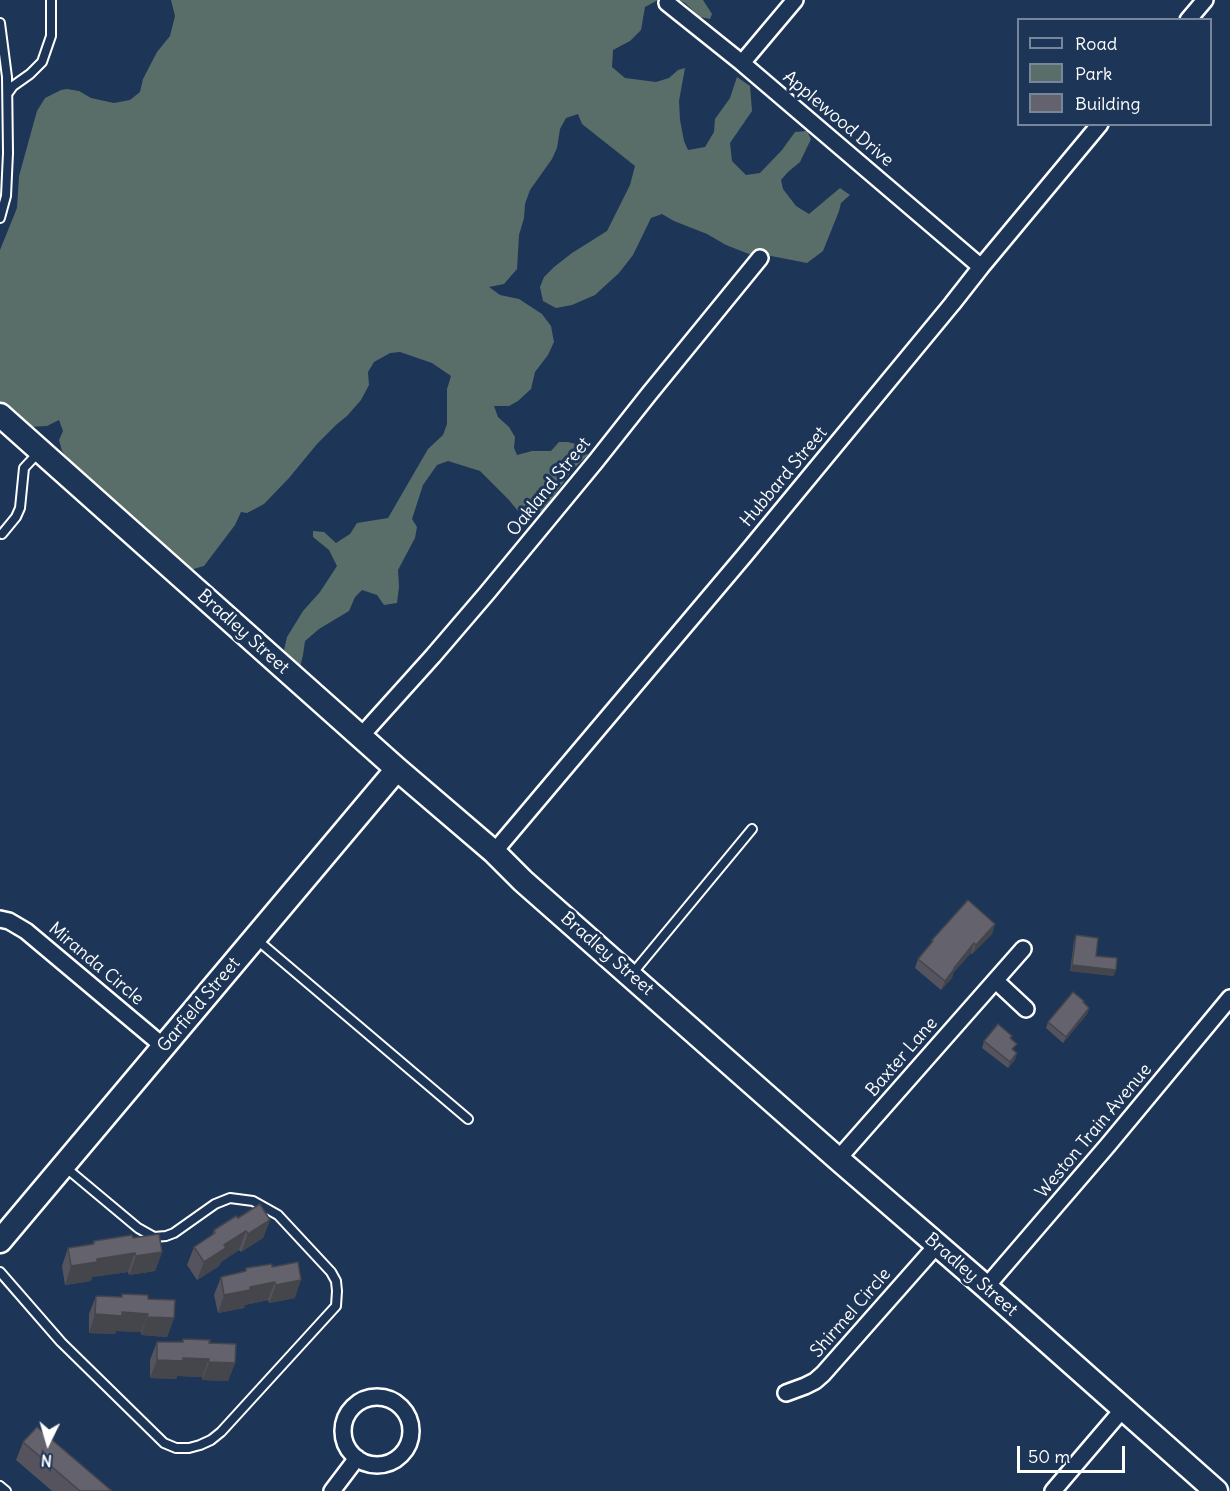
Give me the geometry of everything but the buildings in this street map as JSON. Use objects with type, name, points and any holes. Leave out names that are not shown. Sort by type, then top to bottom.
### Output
[{"type":"main road","name":"Bradley Street","points":[[0,415],[838,1160],[986,1287],[1216,1491]]},
{"type":"main road","name":"Garfield Street","points":[[0,1241],[397,769]]},
{"type":"street","points":[[742,63],[795,0]]},
{"type":"street","points":[[1190,18],[1205,0]]},
{"type":"street","name":"Applewood Drive","points":[[667,3],[742,63],[981,267]]},
{"type":"street","name":"Hubbard Street","points":[[494,852],[744,556],[1098,126]]},
{"type":"street","name":"Oakland Street","points":[[361,736],[494,584],[760,258]]},
{"type":"street","name":"Miranda Circle","points":[[0,919],[9,921],[26,931],[163,1046]]},
{"type":"street","name":"Baxter Lane","points":[[838,1160],[1023,949]]},
{"type":"street","points":[[996,981],[1026,1009]]},
{"type":"street","name":"Weston Train Avenue","points":[[986,1287],[1230,998]]},
{"type":"street","name":"Shirmel Circle","points":[[786,1393],[815,1381],[823,1374],[937,1245]]},
{"type":"street","points":[[368,1397],[390,1398],[407,1413],[412,1436],[408,1447],[391,1463],[367,1464],[357,1458],[344,1441],[345,1419],[358,1402],[368,1397]]},
{"type":"street","points":[[1053,1491],[1123,1409]]},
{"type":"street","points":[[332,1491],[357,1458]]},
{"type":"lane","points":[[8,93],[42,62],[51,36],[51,0]]},
{"type":"lane","points":[[0,27],[8,93],[8,184],[0,218]]},
{"type":"lane","points":[[2,534],[16,517],[20,508],[24,468],[40,451]]},
{"type":"lane","points":[[631,975],[752,829]]},
{"type":"lane","points":[[255,938],[468,1119]]},
{"type":"lane","points":[[0,1272],[61,1342],[164,1443],[176,1448],[200,1445],[221,1432],[336,1306],[336,1281],[331,1272],[278,1215],[253,1201],[230,1198],[215,1204],[174,1233],[154,1237],[138,1228],[64,1166]]},
{"type":"lane","points":[[0,1486],[6,1491]]},
{"type":"green space","points":[[171,0],[658,0],[645,7],[641,30],[630,41],[613,50],[612,67],[625,78],[656,82],[669,78],[678,70],[685,68],[679,101],[680,120],[688,150],[705,147],[714,132],[715,119],[730,98],[737,77],[750,86],[752,111],[730,143],[732,161],[746,175],[760,173],[795,132],[807,131],[811,139],[800,162],[781,180],[783,189],[796,206],[809,214],[840,188],[850,195],[841,203],[823,251],[807,263],[749,254],[662,214],[651,218],[633,255],[619,273],[595,295],[572,305],[556,308],[543,301],[540,287],[544,277],[572,253],[607,231],[630,185],[635,166],[582,124],[578,114],[566,118],[560,129],[557,148],[552,159],[530,190],[525,204],[519,235],[517,269],[504,284],[489,287],[500,295],[519,299],[542,314],[551,326],[554,342],[548,355],[535,372],[531,389],[509,406],[494,406],[498,417],[509,427],[515,437],[514,448],[517,455],[532,451],[551,451],[559,442],[568,442],[579,445],[588,455],[572,470],[544,510],[533,515],[518,511],[480,471],[448,461],[437,465],[423,485],[412,519],[417,527],[415,538],[398,570],[397,603],[384,605],[377,595],[362,590],[355,597],[349,611],[319,629],[305,641],[300,667],[292,663],[284,650],[287,637],[303,611],[320,592],[337,566],[329,550],[313,537],[313,531],[324,532],[336,543],[350,534],[357,523],[388,518],[428,449],[443,435],[447,424],[447,389],[451,376],[432,363],[400,352],[390,353],[374,362],[368,372],[369,385],[361,400],[347,416],[317,444],[264,504],[247,513],[241,512],[235,525],[204,566],[190,570],[155,542],[147,529],[130,521],[72,464],[62,451],[59,440],[63,431],[59,420],[47,426],[28,427],[0,404],[0,250],[17,208],[19,176],[37,111],[45,98],[61,90],[79,91],[91,98],[114,103],[130,100],[140,92],[143,79],[157,52],[170,36],[175,16]]},
{"type":"green space","points":[[679,0],[703,0],[712,14],[710,19],[700,17]]}]
